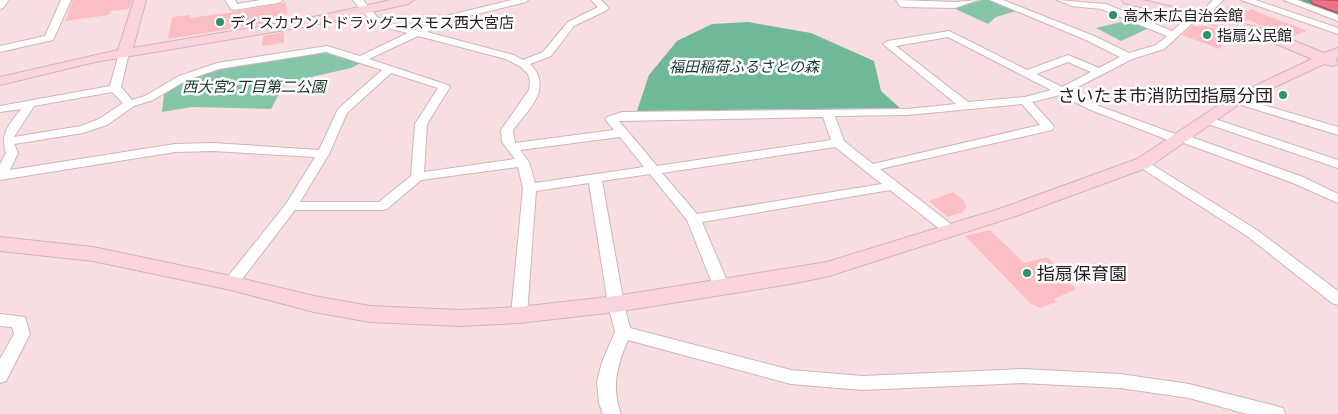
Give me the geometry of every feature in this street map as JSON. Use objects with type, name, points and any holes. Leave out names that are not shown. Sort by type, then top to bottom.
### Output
[{"type":"highway","points":[[1319,0],[1338,7]]},
{"type":"highway","points":[[1334,0],[1338,2]]},
{"type":"street","points":[[0,6],[4,0]]},
{"type":"street","points":[[0,49],[49,38],[66,0]]},
{"type":"street","points":[[115,88],[140,0]]},
{"type":"street","points":[[230,0],[234,7],[278,0]]},
{"type":"street","points":[[0,81],[71,62],[290,25],[362,5],[408,0]]},
{"type":"street","points":[[362,59],[449,18],[522,0]]},
{"type":"street","points":[[524,63],[547,54],[570,24],[604,8],[596,0]]},
{"type":"street","points":[[901,0],[903,4],[955,5],[973,0]]},
{"type":"street","points":[[995,0],[1090,38],[1128,58]]},
{"type":"street","points":[[1062,0],[1072,3],[1103,6],[1174,35]]},
{"type":"street","points":[[1128,0],[1260,32],[1334,58]]},
{"type":"street","points":[[722,288],[694,220],[611,119],[622,116],[907,112],[1025,100],[1062,91],[1128,58],[1160,47],[1200,17],[1218,0]]},
{"type":"street","points":[[1246,0],[1338,31]]},
{"type":"street","points":[[1289,0],[1338,18]]},
{"type":"street","points":[[362,5],[374,19],[387,25],[510,57],[524,63],[533,72],[537,81],[536,91],[507,130],[508,142],[523,162],[530,188],[519,315]]},
{"type":"street","points":[[966,106],[888,44],[949,34],[1095,108],[1298,180],[1338,199]]},
{"type":"street","points":[[7,142],[83,130],[103,122],[130,104],[149,98],[182,78],[217,66],[327,49],[362,59],[444,88],[421,124],[417,177]]},
{"type":"street","points":[[1028,73],[1068,58],[1101,72]]},
{"type":"street","points":[[0,244],[93,254],[231,283],[314,304],[370,314],[462,318],[519,315],[616,304],[828,269],[1009,212],[1143,163],[1236,100],[1334,58]]},
{"type":"street","points":[[231,283],[290,206],[322,154],[342,111],[390,70]]},
{"type":"street","points":[[0,109],[115,88]]},
{"type":"street","points":[[115,88],[130,104]]},
{"type":"street","points":[[870,168],[1048,128],[1025,100]]},
{"type":"street","points":[[1236,100],[1338,131]]},
{"type":"street","points":[[0,175],[12,154],[7,142],[9,133],[30,104]]},
{"type":"street","points":[[828,113],[838,142],[951,231]]},
{"type":"street","points":[[1206,120],[1338,164]]},
{"type":"street","points":[[512,148],[623,133]]},
{"type":"street","points":[[530,188],[654,171],[838,142]]},
{"type":"street","points":[[0,175],[175,148],[213,147],[322,154]]},
{"type":"street","points":[[290,206],[382,206],[417,177],[523,162]]},
{"type":"street","points":[[1143,163],[1252,233],[1338,299]]},
{"type":"street","points":[[595,179],[622,332],[604,382],[607,405],[612,414]]},
{"type":"street","points":[[694,220],[893,186]]},
{"type":"street","points":[[0,320],[19,321],[22,334],[0,376]]},
{"type":"street","points":[[622,332],[791,377],[862,383],[1022,376],[1120,381],[1189,391],[1276,414]]},
{"type":"green space","points":[[982,0],[991,0],[1016,11],[996,17],[988,24],[949,6],[958,7]]},
{"type":"green space","points":[[1130,20],[1149,28],[1121,41],[1096,28]]},
{"type":"green space","name":"福田稲荷ふるさとの森","points":[[748,22],[811,33],[874,61],[881,91],[900,108],[637,111],[649,75],[677,41],[712,24]]},
{"type":"green space","name":"西大宮2丁目第二公園","points":[[325,51],[361,63],[351,68],[285,83],[271,109],[192,107],[162,112],[164,94],[188,78],[219,68]]},
{"type":"building","points":[[73,0],[132,0],[129,9],[111,11],[109,15],[65,21]]},
{"type":"building","points":[[286,2],[287,14],[285,14],[284,20],[168,39],[172,17],[190,15],[189,18]]},
{"type":"building","points":[[1227,6],[1249,11],[1250,9],[1307,31],[1291,37],[1248,20],[1245,22],[1221,17]]},
{"type":"building","points":[[1193,25],[1235,32],[1219,49],[1182,35]]},
{"type":"building","points":[[284,32],[284,43],[262,46],[263,36]]},
{"type":"building","points":[[953,192],[964,201],[966,207],[963,212],[948,217],[929,201]]},
{"type":"building","points":[[990,230],[1024,263],[1047,257],[1071,277],[1065,279],[1076,289],[1054,299],[1056,302],[1040,308],[1031,304],[965,236]]},
{"type":"waterway","points":[[1300,0],[1338,14]]},
{"type":"place","name":"高木末広自治会館","points":[[1113,15]]},
{"type":"place","name":"ディスカウントドラッグコスモス西大宮店","points":[[220,22]]},
{"type":"place","name":"指扇公民館","points":[[1207,35]]},
{"type":"place","name":"さいたま市消防団指扇分団","points":[[1283,95]]},
{"type":"place","name":"指扇保育園","points":[[1027,273]]}]
